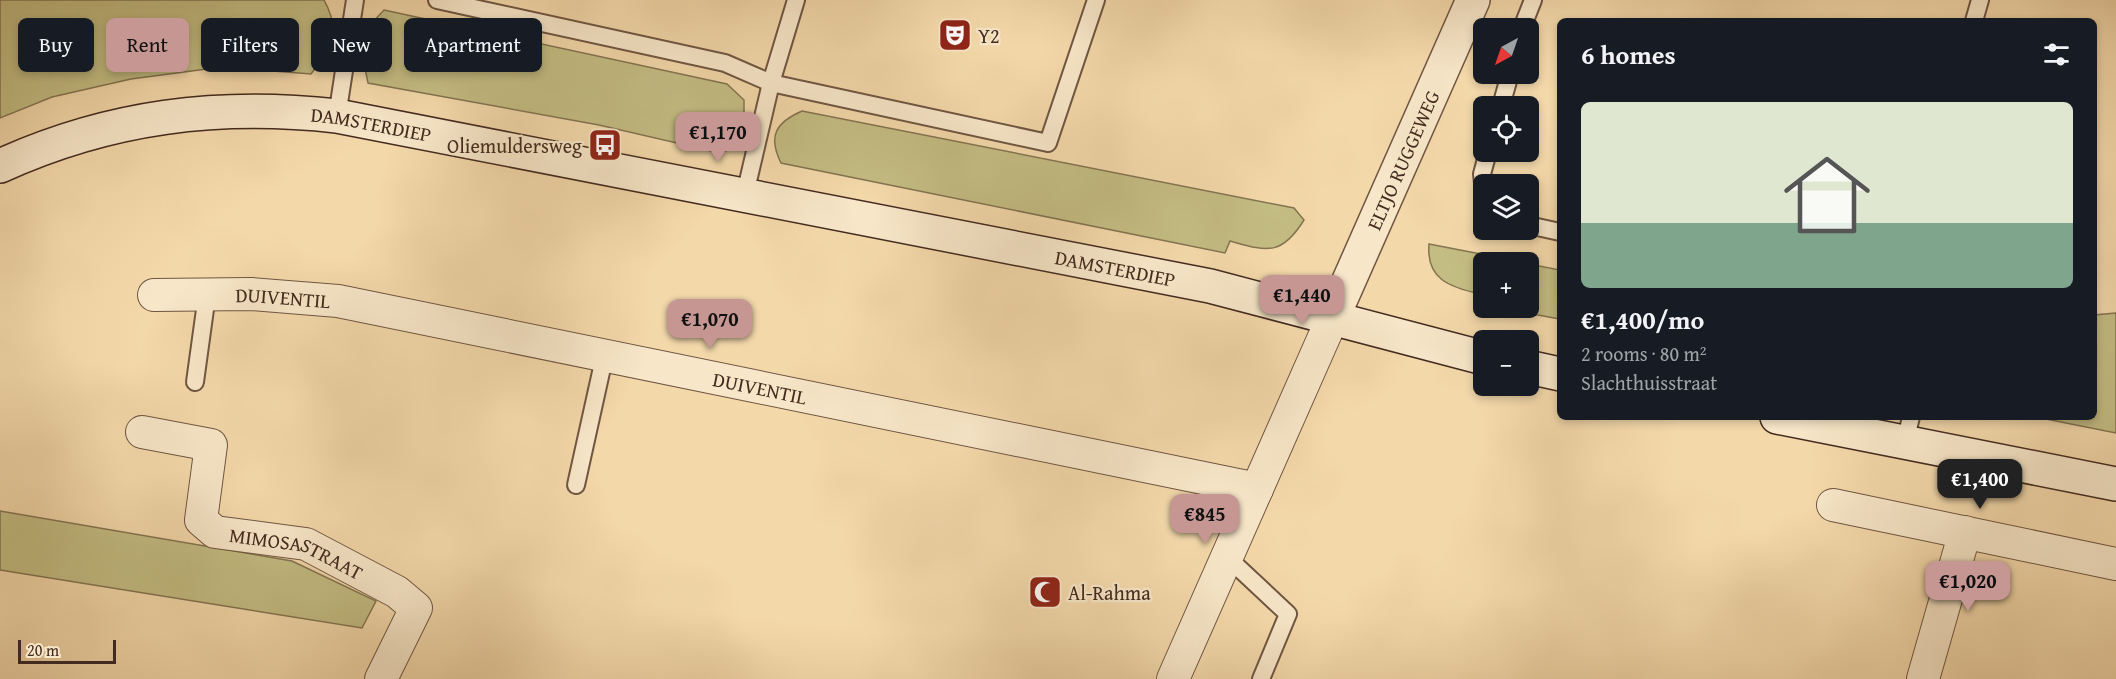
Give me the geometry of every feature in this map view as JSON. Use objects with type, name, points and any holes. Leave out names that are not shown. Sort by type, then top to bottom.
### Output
[{"type":"main road","name":"ELTJO RUGGEWEG","points":[[1332,319],[1473,0]]},
{"type":"main road","name":"DAMSTERDIEP","points":[[0,166],[49,146],[98,130],[148,119],[243,110],[337,116],[1210,286],[1473,355]]},
{"type":"main road","points":[[1539,369],[1557,373]]},
{"type":"main road","points":[[1807,420],[1908,430],[2116,484]]},
{"type":"street","name":"DUIVENTIL","points":[[154,296],[251,294],[338,301],[1257,489]]},
{"type":"street","points":[[1173,679],[1332,319]]},
{"type":"street","name":"MIMOSASTRAAT","points":[[142,432],[211,445],[201,520],[214,532],[306,544],[396,592],[416,608],[381,679]]},
{"type":"street","points":[[1833,505],[2116,564]]},
{"type":"street","points":[[1923,679],[1965,532]]},
{"type":"lane","points":[[337,116],[355,0]]},
{"type":"lane","points":[[437,0],[724,63],[771,83],[1048,143],[1096,0]]},
{"type":"lane","points":[[745,194],[771,83],[796,0]]},
{"type":"lane","points":[[1526,18],[1533,0]]},
{"type":"lane","points":[[1975,18],[1980,0]]},
{"type":"lane","points":[[1539,227],[1557,231]]},
{"type":"lane","points":[[195,382],[207,295]]},
{"type":"lane","points":[[576,484],[605,354]]},
{"type":"lane","points":[[1227,557],[1288,614],[1261,679]]},
{"type":"shaded area","points":[[0,0],[324,0],[331,18],[311,18],[311,74],[286,72],[299,72],[299,18],[201,18],[201,70],[189,71],[189,18],[106,18],[106,72],[184,72],[131,79],[52,97],[0,118]]},
{"type":"shaded area","points":[[384,10],[421,18],[404,18],[404,72],[542,72],[542,44],[727,84],[744,100],[744,125],[735,147],[720,153],[599,125],[368,83],[366,72],[392,72],[392,18],[377,18]]},
{"type":"shaded area","points":[[802,111],[1294,208],[1304,220],[1296,232],[1280,246],[1263,249],[1230,241],[1225,253],[781,163],[775,145],[777,131],[786,120]]},
{"type":"shaded area","points":[[1429,244],[1473,253],[1473,292],[1442,280],[1431,266]]},
{"type":"shaded area","points":[[1539,266],[1557,269],[1557,318],[1539,315]]},
{"type":"shaded area","points":[[2116,313],[2116,433],[2051,420],[2097,420],[2097,315]]},
{"type":"shaded area","points":[[0,511],[292,561],[376,601],[362,628],[0,570]]},
{"type":"place","name":"Y2","points":[[955,35]]},
{"type":"place","name":"Oliemuldersweg","points":[[605,145]]},
{"type":"place","name":"Al-Rahma","points":[[1045,592]]}]
